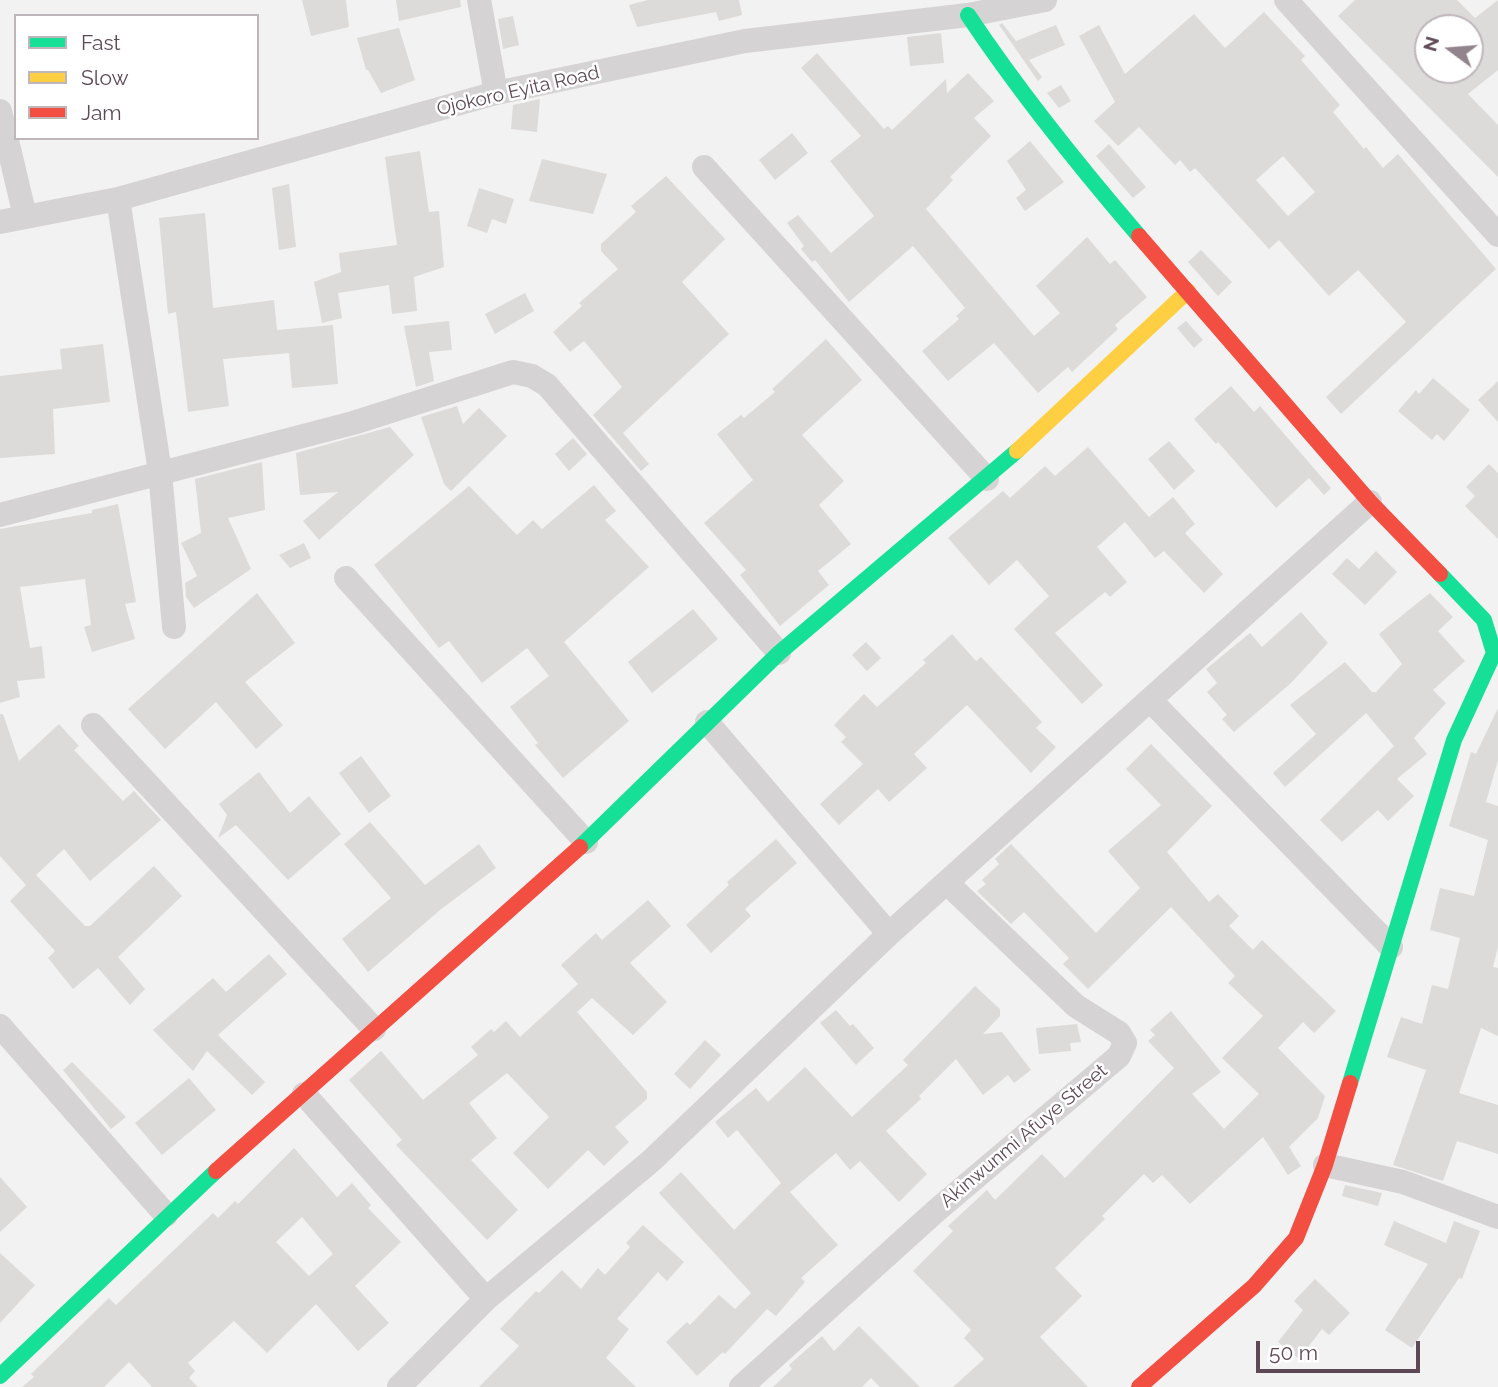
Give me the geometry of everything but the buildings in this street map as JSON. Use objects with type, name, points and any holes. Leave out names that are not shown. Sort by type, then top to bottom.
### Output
[{"type":"street","points":[[480,0],[496,93]]},
{"type":"street","name":"Ojokoro Eyita Road","points":[[0,222],[118,199],[496,93],[745,41],[968,15],[1045,0]]},
{"type":"street","points":[[1286,0],[1498,235]]},
{"type":"street","points":[[968,15],[1008,75],[1072,158],[1370,502],[1484,620],[1494,653],[1454,740],[1325,1165],[1296,1238],[1254,1286],[1139,1387]]},
{"type":"street","points":[[0,111],[25,216]]},
{"type":"street","points":[[704,167],[987,479]]},
{"type":"street","points":[[118,199],[160,472],[174,627]]},
{"type":"street","points":[[0,1376],[166,1215],[586,842],[779,653],[987,479],[1188,291]]},
{"type":"street","points":[[0,515],[353,422],[513,372],[532,376],[547,385],[779,653]]},
{"type":"street","points":[[399,1387],[486,1299],[651,1161],[889,934],[948,884],[1370,502]]},
{"type":"street","points":[[346,578],[586,842]]},
{"type":"street","points":[[1151,701],[1391,947]]},
{"type":"street","points":[[707,722],[889,934]]},
{"type":"street","points":[[93,725],[374,1029]]},
{"type":"street","name":"Akinwunmi Afuye Street","points":[[741,1387],[937,1210],[1119,1056],[1125,1043],[1119,1033],[1076,1006],[948,884]]},
{"type":"street","points":[[0,1026],[166,1215]]},
{"type":"street","points":[[304,1094],[486,1299]]},
{"type":"street","points":[[1325,1165],[1403,1182],[1498,1217]]},
{"type":"traffic: fast","points":[[968,15],[1050,128],[1139,236]]},
{"type":"traffic: fast","points":[[580,847],[779,653],[1017,451]]},
{"type":"traffic: fast","points":[[1350,1083],[1454,740],[1494,653],[1484,620],[1440,574]]},
{"type":"traffic: fast","points":[[0,1376],[216,1171]]},
{"type":"traffic: slow","points":[[1017,451],[1188,291]]},
{"type":"traffic: jam","points":[[1139,236],[1370,502],[1440,574]]},
{"type":"traffic: jam","points":[[216,1171],[580,847]]},
{"type":"traffic: jam","points":[[1139,1387],[1254,1286],[1296,1238],[1325,1165],[1350,1083]]}]
